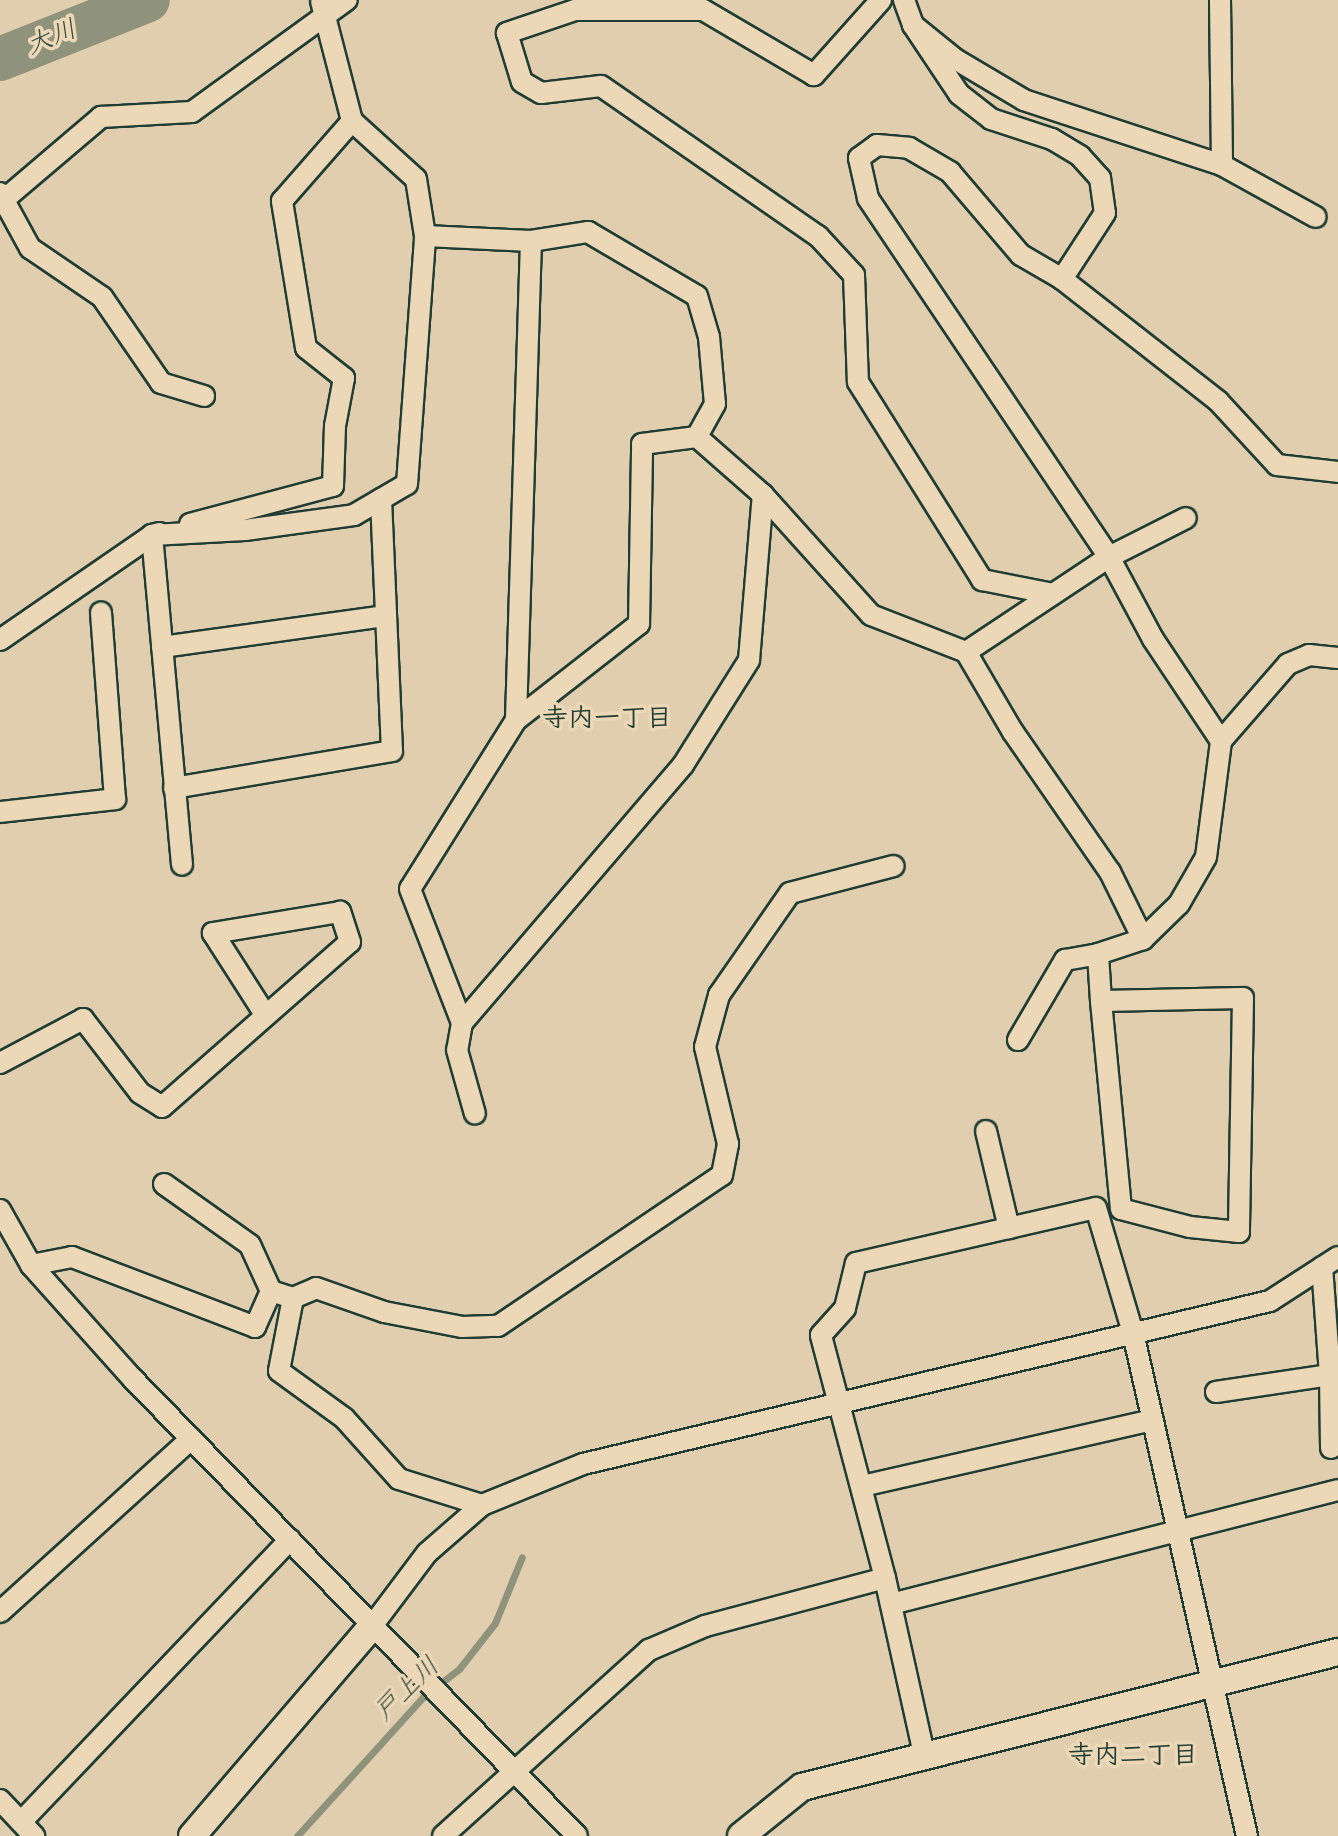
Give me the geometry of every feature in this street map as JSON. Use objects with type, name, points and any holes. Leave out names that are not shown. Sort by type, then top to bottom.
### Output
[{"type":"street","points":[[204,396],[161,383],[102,297],[30,248],[1,198],[101,117],[192,112],[324,5],[347,0]]},
{"type":"street","points":[[881,0],[814,75],[703,10],[575,10],[507,33],[522,82],[541,93],[601,86],[818,236],[854,275],[858,382],[982,580],[1053,594]]},
{"type":"street","points":[[904,0],[913,25],[959,94],[991,119],[1052,139],[1080,156],[1100,178],[1105,213],[1062,279]]},
{"type":"street","points":[[1220,0],[1222,165]]},
{"type":"street","points":[[152,535],[245,530],[354,515],[407,484],[425,236],[416,179],[352,121],[324,5]]},
{"type":"street","points":[[913,25],[955,59],[1024,100],[1222,165],[1316,217]]},
{"type":"street","points":[[0,640],[152,535],[333,486],[335,426],[344,378],[306,348],[282,201],[352,121]]},
{"type":"street","points":[[1221,741],[1153,639],[1109,557],[868,198],[859,158],[877,145],[909,148],[950,172],[1021,255],[1062,279],[1218,401],[1277,465],[1296,471],[1338,472]]},
{"type":"street","points":[[425,236],[531,241],[588,232],[697,296],[709,337],[715,404],[697,437]]},
{"type":"street","points":[[516,720],[531,241]]},
{"type":"street","points":[[462,1023],[410,889],[516,720],[639,624],[642,444],[697,437],[763,495],[871,615],[966,652],[1013,732],[1110,872],[1143,939]]},
{"type":"street","points":[[475,1114],[457,1050],[462,1023],[683,765],[749,660],[763,495]]},
{"type":"street","points":[[174,788],[392,751],[381,499]]},
{"type":"street","points":[[966,652],[1109,557],[1186,518]]},
{"type":"street","points":[[152,535],[182,865]]},
{"type":"street","points":[[0,812],[115,799],[101,613]]},
{"type":"street","points":[[162,647],[386,616]]},
{"type":"street","points":[[1018,1040],[1065,960],[1098,954],[1143,939],[1179,904],[1206,857],[1221,741],[1288,664],[1309,655],[1338,658]]},
{"type":"street","points":[[164,1184],[250,1245],[271,1291],[293,1298],[316,1288],[384,1312],[462,1327],[498,1326],[722,1175],[728,1144],[705,1047],[719,995],[790,893],[894,866]]},
{"type":"street","points":[[0,1063],[83,1019],[140,1093],[162,1107],[266,1016],[350,942],[340,912],[213,933],[266,1016]]},
{"type":"street","points":[[1098,954],[1101,1001],[1121,1209],[1190,1227],[1239,1232],[1243,998],[1101,1001]]},
{"type":"street","points":[[986,1131],[1009,1228]]},
{"type":"street","points":[[924,1754],[885,1578],[821,1335],[845,1308],[856,1263],[1096,1208],[1133,1333],[1247,1836]]},
{"type":"street","points":[[0,1210],[31,1265],[191,1439],[577,1836]]},
{"type":"street","points":[[31,1265],[72,1257],[255,1327],[271,1291]]},
{"type":"street","points":[[192,1836],[372,1626],[427,1553],[482,1505],[583,1464],[1270,1301],[1330,1262]]},
{"type":"street","points":[[1330,1262],[1331,1448]]},
{"type":"street","points":[[293,1298],[279,1371],[344,1418],[399,1479],[482,1505]]},
{"type":"street","points":[[1216,1392],[1330,1375]]},
{"type":"street","points":[[862,1486],[1153,1420]]},
{"type":"street","points":[[0,1612],[191,1439]]},
{"type":"street","points":[[891,1604],[1177,1528],[1338,1490]]},
{"type":"street","points":[[0,1800],[27,1829],[290,1540]]},
{"type":"street","points":[[443,1836],[514,1768],[649,1650],[705,1626],[885,1578]]},
{"type":"street","points":[[741,1836],[802,1787],[1338,1652]]},
{"type":"waterway","name":"大川","points":[[0,59],[148,0]]},
{"type":"waterway","name":"戸上川","points":[[297,1836],[423,1697],[459,1669],[495,1623],[522,1557]]},
{"type":"district","name":"寺内一丁目","points":[[607,720]]},
{"type":"district","name":"寺内二丁目","points":[[1133,1757]]}]
